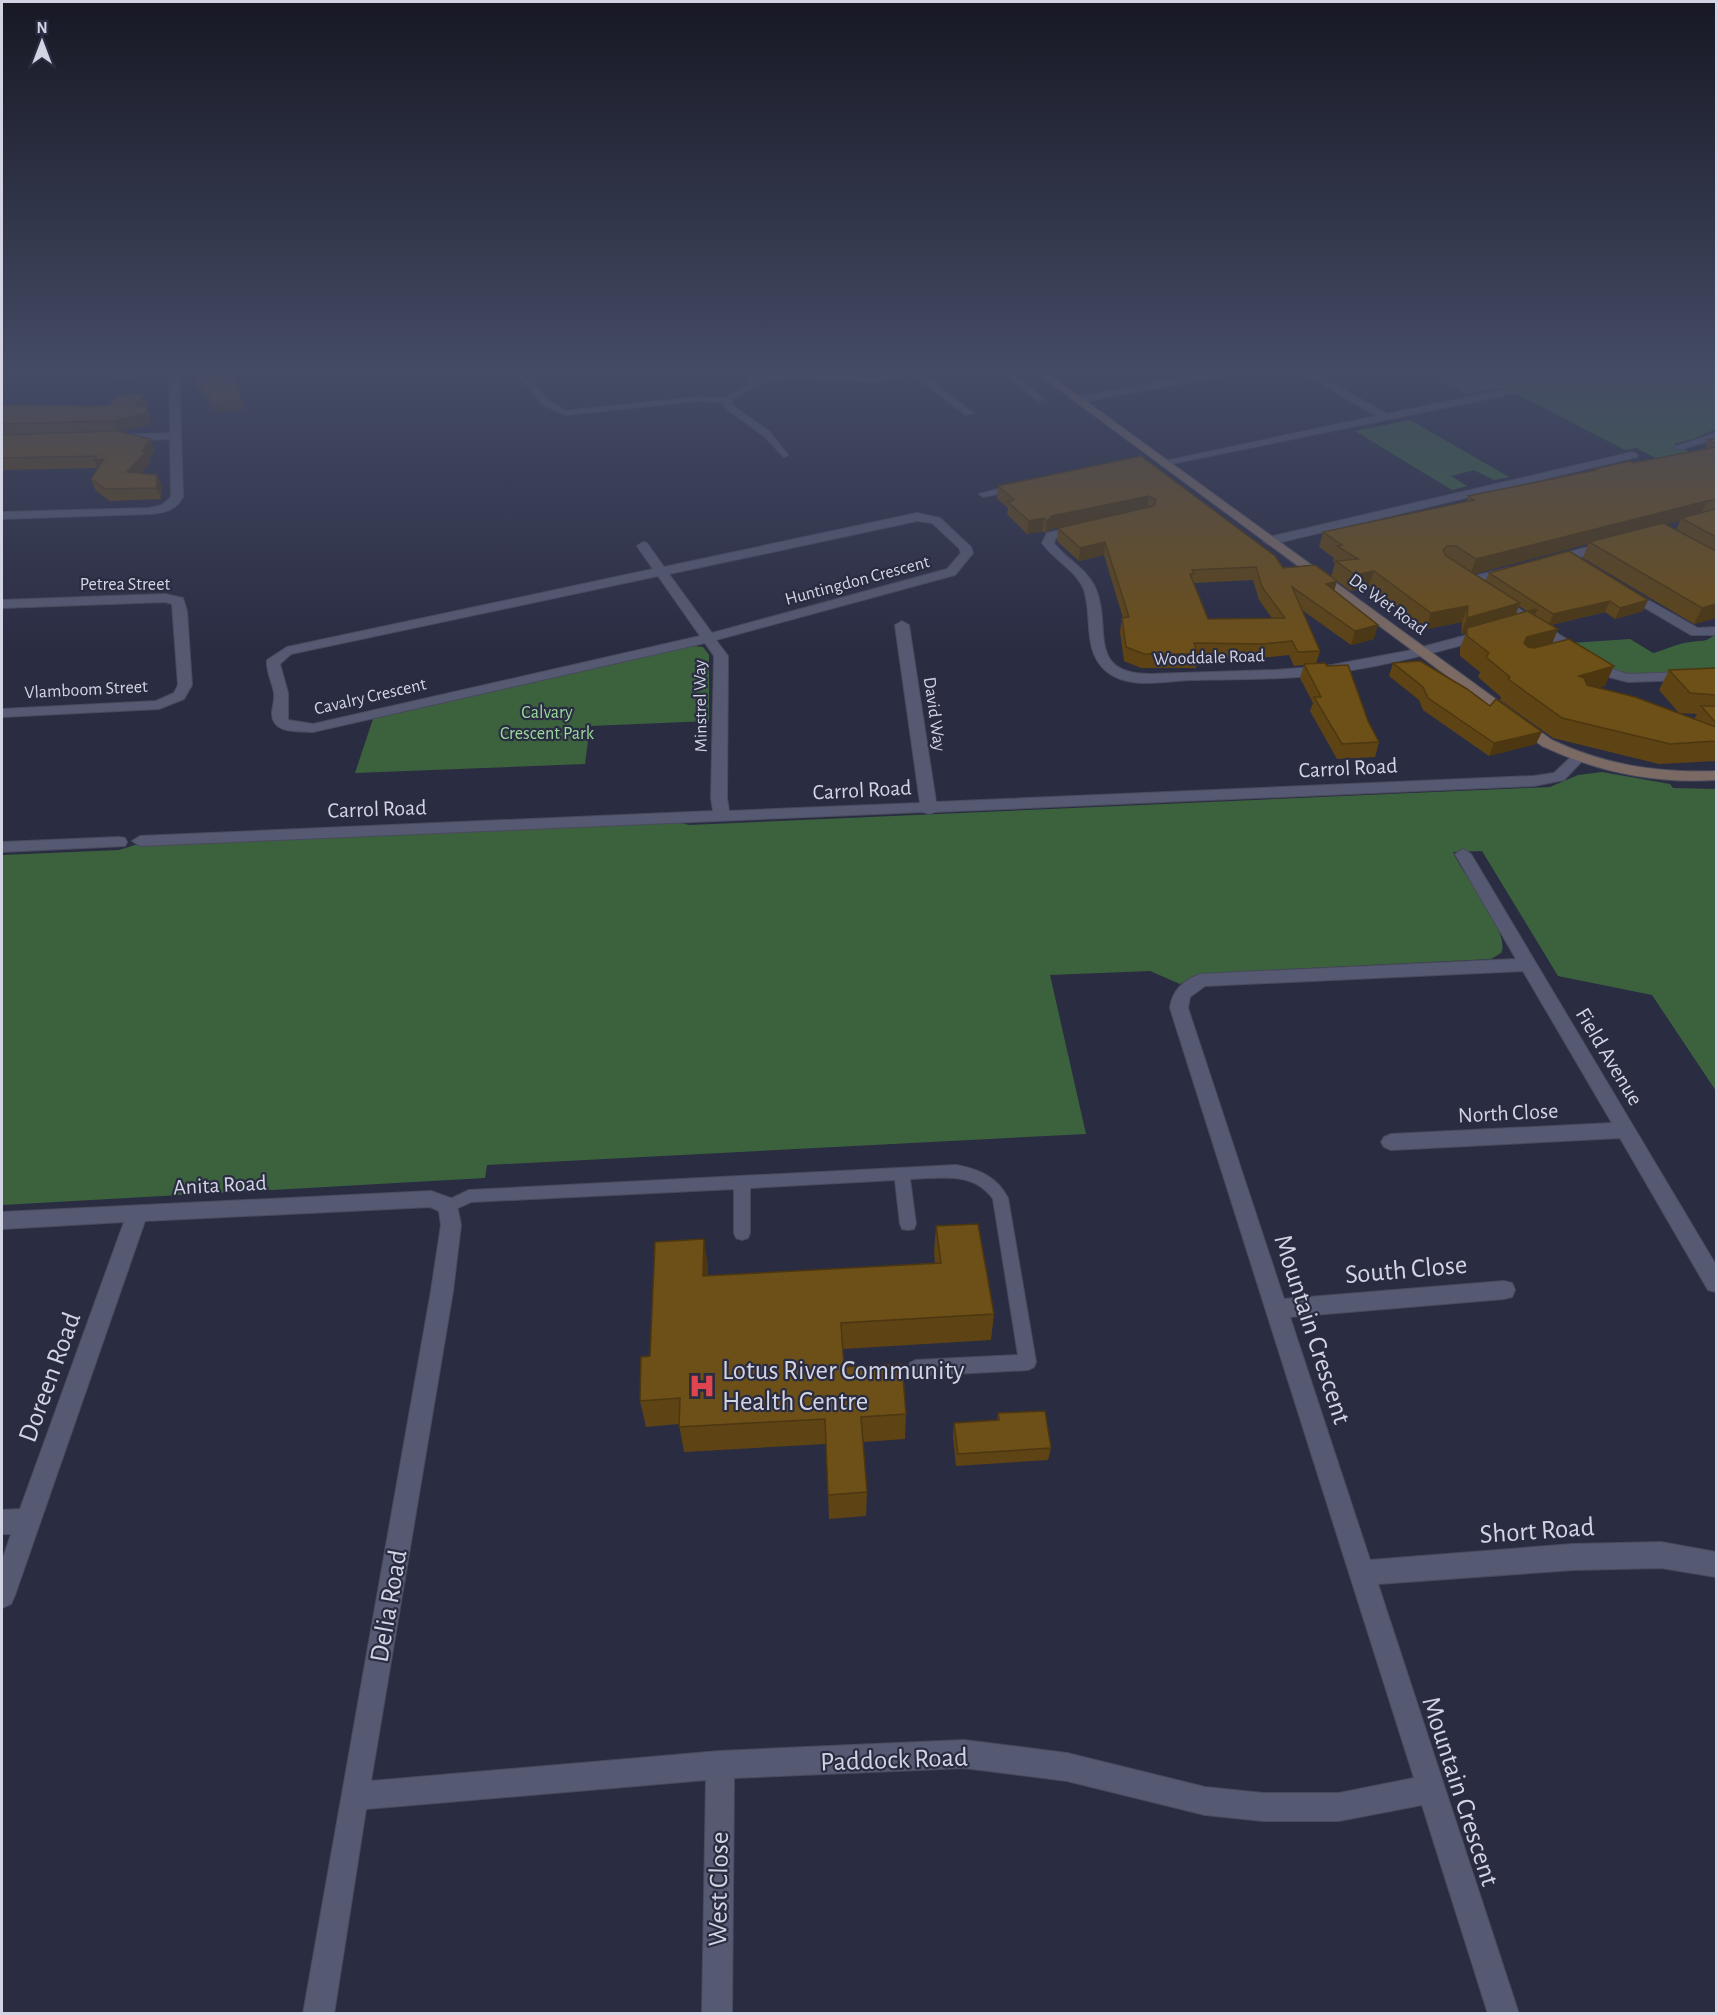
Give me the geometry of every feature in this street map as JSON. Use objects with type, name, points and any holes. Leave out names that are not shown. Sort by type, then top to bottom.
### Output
[{"type":"street","points":[[2,516],[149,511],[167,507],[177,499],[177,463]]},
{"type":"street","name":"De Wet Road","points":[[1160,463],[1532,734],[1578,758],[1613,768],[1645,774],[1716,776]]},
{"type":"street","points":[[1269,541],[1598,463]]},
{"type":"street","name":"Huntingdon Crescent","points":[[662,573],[917,517],[936,520],[967,550],[957,566],[946,574],[710,638]]},
{"type":"street","name":"Wooddale Road","points":[[1090,527],[1055,534],[1048,540],[1053,550],[1085,580],[1090,591],[1094,629],[1102,657],[1113,671],[1122,675],[1157,677],[1311,672],[1420,651],[1532,621]]},
{"type":"street","points":[[1624,541],[1529,566],[1466,579],[1628,683],[1716,675]]},
{"type":"street","name":"Minstrel Way","points":[[643,546],[710,638],[721,657],[719,798],[722,817]]},
{"type":"street","points":[[1567,556],[1586,568]]},
{"type":"street","name":"Cavalry Crescent","points":[[662,573],[287,651],[278,656],[272,666],[281,691],[278,714],[280,720],[284,725],[292,728],[313,728],[710,638]]},
{"type":"street","points":[[1616,586],[1695,632],[1716,631]]},
{"type":"street","name":"Petrea Street","points":[[2,604],[155,598],[178,601],[181,611],[185,686],[172,701]]},
{"type":"street","name":"David Way","points":[[902,625],[929,808]]},
{"type":"street","points":[[1554,654],[1573,649]]},
{"type":"street","name":"Vlamboom Street","points":[[2,713],[139,707],[172,701]]},
{"type":"street","name":"Carrol Road","points":[[140,841],[1534,781],[1559,777],[1578,758]]},
{"type":"street","points":[[2,847],[119,842]]},
{"type":"street","name":"Field Avenue","points":[[1463,854],[1527,965],[1628,1130],[1716,1283]]},
{"type":"street","name":"Mountain Crescent","points":[[1504,2013],[1179,1008],[1180,997],[1201,980],[1527,965]]},
{"type":"street","name":"North Close","points":[[1391,1142],[1628,1130]]},
{"type":"street","name":"Anita Road","points":[[2,1220],[418,1199],[445,1204]]},
{"type":"street","name":"Delia Road","points":[[318,2013],[442,1291],[451,1225],[445,1204]]},
{"type":"street","name":"Doreen Road","points":[[2,1595],[138,1212]]},
{"type":"street","name":"South Close","points":[[1277,1309],[1504,1290]]},
{"type":"street","points":[[2,1522],[29,1521]]},
{"type":"street","name":"Short Road","points":[[1361,1573],[1617,1556],[1661,1555],[1716,1564]]},
{"type":"street","name":"Paddock Road","points":[[354,1796],[720,1765],[964,1754],[1067,1767],[1205,1801],[1263,1807],[1339,1807],[1430,1789]]},
{"type":"street","name":"West Close","points":[[717,2013],[720,1765]]},
{"type":"lane","points":[[983,494],[1029,485]]},
{"type":"lane","points":[[445,1204],[469,1196],[956,1171],[975,1174],[994,1188],[1000,1198],[1028,1362],[916,1368]]},
{"type":"lane","points":[[902,1174],[908,1224]]},
{"type":"lane","points":[[742,1182],[742,1233]]},
{"type":"green space","points":[[1408,463],[1485,463],[1509,477],[1494,480],[1474,470],[1451,476],[1467,486],[1452,490]]},
{"type":"green space","points":[[1716,634],[1716,672],[1630,675],[1613,670],[1570,643],[1630,639],[1653,653],[1681,644],[1706,640]]},
{"type":"green space","name":"Calvary Crescent Park","points":[[693,646],[703,647],[709,655],[709,721],[590,726],[585,764],[355,773],[373,719]]},
{"type":"green space","points":[[1602,772],[1670,784],[1673,788],[1716,789],[1716,1091],[1652,995],[1558,976],[1482,851],[1453,852],[1499,932],[1502,944],[1501,953],[1491,959],[1210,973],[1193,976],[1180,984],[1150,971],[1050,975],[1086,1134],[487,1165],[485,1178],[2,1205],[2,855],[119,850],[135,845],[674,821],[689,825],[1550,787],[1578,775]]},
{"type":"building","points":[[101,463],[136,463],[127,472],[157,475],[157,488],[105,489],[91,479]]},
{"type":"building","points":[[1107,463],[1150,463],[1275,556],[1283,568],[1315,565],[1337,581],[1326,584],[1378,625],[1355,631],[1292,587],[1320,651],[1298,652],[1292,641],[1262,644],[1194,643],[1198,654],[1144,654],[1126,647],[1122,618],[1129,617],[1105,542],[1080,548],[1058,528],[1154,506],[1156,500],[1149,496],[1052,516],[1047,521],[1044,518],[1029,521],[1008,502],[1014,500],[998,486]],"holes":[[[1256,567],[1262,587],[1285,618],[1208,619],[1190,574],[1194,574],[1192,570]]]},
{"type":"building","points":[[1621,463],[1716,463],[1716,502],[1715,500],[1707,501],[1476,559],[1456,546],[1447,546],[1443,550],[1446,556],[1520,603],[1467,618],[1468,606],[1431,613],[1374,571],[1355,575],[1336,561],[1358,559],[1337,546],[1342,545],[1323,532],[1474,500],[1468,496],[1596,470],[1594,469]]},
{"type":"building","points":[[1716,509],[1716,537],[1681,518]]},
{"type":"building","points":[[1663,523],[1716,551],[1716,604],[1702,608],[1589,542]]},
{"type":"building","points":[[1569,551],[1648,600],[1620,608],[1610,601],[1553,614],[1489,573]]},
{"type":"building","points":[[1535,609],[1537,610],[1529,612],[1558,629],[1527,637],[1524,643],[1528,647],[1534,648],[1569,639],[1614,666],[1579,676],[1584,678],[1587,685],[1635,697],[1716,727],[1716,741],[1670,744],[1562,718],[1508,679],[1510,677],[1486,657],[1489,653],[1467,636],[1467,628]]},
{"type":"building","points":[[1420,661],[1467,689],[1490,706],[1496,699],[1542,732],[1494,743],[1428,698],[1423,687],[1393,663]]},
{"type":"building","points":[[1325,663],[1327,666],[1348,665],[1368,721],[1379,742],[1342,744],[1314,697],[1321,697],[1304,664]]},
{"type":"building","points":[[1716,668],[1716,695],[1690,693],[1669,670]]},
{"type":"building","points":[[1701,706],[1716,706],[1716,723]]},
{"type":"building","name":"Lotus River Community Health Centre","points":[[978,1224],[994,1314],[841,1323],[844,1367],[902,1364],[906,1414],[861,1417],[867,1492],[828,1495],[825,1419],[679,1427],[680,1398],[640,1401],[641,1357],[650,1356],[655,1242],[704,1239],[703,1276],[941,1263],[936,1226]]},
{"type":"building","points":[[1045,1411],[1051,1448],[958,1454],[954,1423],[999,1420],[998,1413]]},
{"type":"place","name":"Lotus River Community Health Centre","points":[[702,1386]]}]
